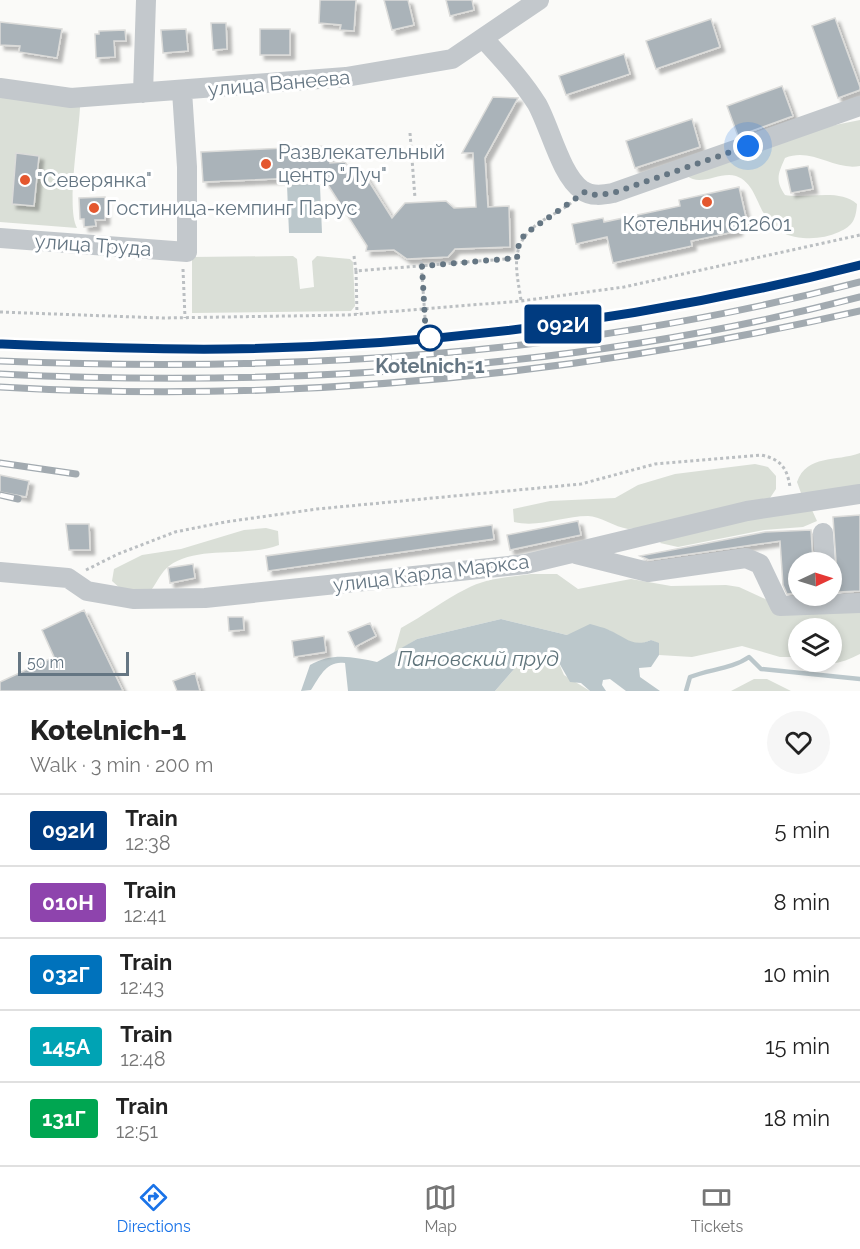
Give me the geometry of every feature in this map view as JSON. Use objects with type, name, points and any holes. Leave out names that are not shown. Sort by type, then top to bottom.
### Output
[{"type":"street","points":[[143,93],[146,0]]},
{"type":"street","name":"улица Ванеева","points":[[0,88],[71,98],[182,92],[346,77],[452,59],[539,0]]},
{"type":"street","points":[[484,39],[522,81],[538,106],[572,179],[585,192],[596,195],[613,193],[860,106]]},
{"type":"street","points":[[182,92],[187,167],[185,251]]},
{"type":"street","name":"улица Труда","points":[[0,238],[185,251]]},
{"type":"street","name":"улица Карла Маркса","points":[[0,572],[68,579],[87,591],[133,599],[177,600],[526,564],[747,511],[860,494]]},
{"type":"street","points":[[823,534],[824,552]]},
{"type":"street","points":[[572,553],[648,572],[746,558],[760,564],[780,606],[788,605]]},
{"type":"street","points":[[842,601],[860,603]]},
{"type":"path","points":[[410,133],[415,198]]},
{"type":"path","points":[[521,301],[517,258],[519,243],[525,234],[585,192]]},
{"type":"path","points":[[0,312],[184,318],[357,314],[521,301],[624,287],[860,235]]},
{"type":"path","points":[[184,318],[185,251]]},
{"type":"path","points":[[354,256],[357,314]]},
{"type":"path","points":[[356,271],[517,258]]},
{"type":"path","points":[[421,261],[427,346]]},
{"type":"path","points":[[68,579],[118,554],[175,532],[225,522],[317,509],[581,484],[655,464],[730,456],[761,455],[776,458],[788,472],[793,503]]},
{"type":"shaded area","points":[[0,97],[80,107],[73,188],[74,218],[77,228],[0,222]]},
{"type":"shaded area","points":[[860,120],[860,166],[850,167],[814,157],[795,155],[785,158],[779,173],[780,185],[785,195],[842,196],[857,204],[855,218],[851,224],[844,230],[831,235],[803,238],[787,235],[767,219],[752,189],[736,176],[724,175],[698,180],[687,176],[810,130]]},
{"type":"shaded area","points":[[293,256],[297,259],[300,289],[314,287],[312,261],[317,256],[350,259],[353,262],[355,306],[351,311],[192,313],[192,257]]},
{"type":"shaded area","points":[[860,453],[860,488],[801,493],[797,482],[808,467],[823,460]]},
{"type":"shaded area","points":[[755,464],[768,467],[776,476],[776,489],[770,498],[709,519],[628,529],[588,516],[533,524],[514,522],[513,509],[550,501],[615,498],[638,485],[675,474]]},
{"type":"shaded area","points":[[812,510],[817,521],[803,527],[764,530],[678,547],[660,543],[664,538],[779,513]]},
{"type":"shaded area","points":[[266,528],[278,531],[279,545],[252,551],[193,556],[180,560],[166,568],[152,589],[122,590],[112,581],[114,569],[142,555],[181,549],[244,530]]},
{"type":"shaded area","points":[[557,574],[578,589],[631,579],[671,586],[726,585],[739,587],[774,603],[788,604],[788,606],[860,608],[860,654],[842,661],[842,618],[788,618],[788,657],[780,657],[742,646],[692,657],[659,655],[659,644],[651,640],[641,644],[629,642],[609,630],[567,635],[501,619],[417,639],[394,653],[401,628],[473,585],[506,577]]},
{"type":"shaded area","points":[[548,656],[558,661],[564,675],[590,691],[495,691],[521,661]]},
{"type":"shaded area","points":[[754,679],[767,679],[791,691],[731,691]]},
{"type":"water","points":[[318,184],[320,186],[322,233],[289,233],[287,185]]},
{"type":"water","name":"Пановский пруд","points":[[501,619],[567,635],[590,624],[607,629],[629,641],[639,643],[651,640],[659,643],[659,655],[651,667],[639,668],[640,677],[660,691],[626,691],[610,679],[603,680],[602,685],[606,691],[590,691],[581,683],[570,682],[558,661],[548,656],[521,661],[495,691],[348,691],[345,663],[339,663],[325,670],[311,690],[301,691],[310,665],[318,661],[343,657],[377,662],[417,639]]},
{"type":"building","points":[[320,0],[356,0],[354,31],[340,30],[341,25],[319,23]]},
{"type":"building","points":[[384,0],[408,0],[414,25],[392,30]]},
{"type":"building","points":[[446,0],[472,0],[474,10],[450,16]]},
{"type":"building","points":[[835,18],[860,87],[860,90],[838,98],[812,26]]},
{"type":"building","points":[[711,19],[720,47],[656,69],[646,41]]},
{"type":"building","points":[[0,22],[62,29],[57,58],[19,52],[20,46],[0,45]]},
{"type":"building","points":[[211,23],[226,23],[227,49],[213,50]]},
{"type":"building","points":[[186,29],[188,51],[163,53],[161,30]]},
{"type":"building","points":[[260,29],[290,29],[290,55],[260,55]]},
{"type":"building","points":[[125,30],[126,41],[114,41],[115,57],[96,58],[95,34],[99,34],[99,31]]},
{"type":"building","points":[[624,54],[630,74],[566,95],[559,76]]},
{"type":"building","points":[[782,86],[793,116],[738,136],[727,106]]},
{"type":"building","points":[[493,97],[518,98],[485,158],[488,207],[509,206],[510,247],[455,249],[448,257],[407,259],[394,250],[366,251],[367,246],[323,177],[203,182],[201,152],[329,146],[330,163],[345,162],[352,172],[363,172],[392,218],[405,203],[446,201],[454,208],[476,207],[473,153],[462,153]]},
{"type":"building","points":[[692,119],[700,147],[635,168],[626,141]]},
{"type":"building","name":"\"Северянка\"","points":[[16,153],[39,156],[34,206],[12,204]]},
{"type":"building","points":[[808,166],[813,189],[791,193],[786,170]]},
{"type":"building","points":[[739,187],[747,222],[736,224],[738,231],[691,241],[692,246],[613,263],[607,237],[576,244],[572,224],[603,218],[604,222],[680,206],[679,200]]},
{"type":"building","points":[[105,197],[105,220],[95,220],[96,226],[84,227],[84,219],[80,219],[79,198]]},
{"type":"building","points":[[0,475],[29,481],[26,497],[0,492]]},
{"type":"building","points":[[860,515],[860,591],[842,592],[842,552],[835,552],[833,517]]},
{"type":"building","points":[[578,521],[581,535],[510,550],[507,535]]},
{"type":"building","points":[[66,524],[89,524],[90,550],[69,550]]},
{"type":"building","points":[[492,525],[494,539],[268,571],[266,556]]},
{"type":"building","points":[[811,530],[812,552],[788,552],[788,594],[783,585],[780,541],[649,560],[640,556],[765,532]]},
{"type":"building","points":[[193,564],[195,578],[170,583],[168,568]]},
{"type":"building","points":[[84,610],[123,691],[0,691],[0,682],[54,657],[42,630]]},
{"type":"building","points":[[228,617],[243,617],[244,630],[229,631]]},
{"type":"building","points":[[370,623],[376,636],[355,647],[348,632]]},
{"type":"building","points":[[324,636],[326,652],[294,657],[292,641]]},
{"type":"building","points":[[195,673],[200,691],[177,691],[173,681]]},
{"type":"waterway","points":[[686,691],[690,677],[735,664],[749,657],[761,669],[860,679]]},
{"type":"railway","points":[[0,344],[218,347],[326,344],[433,337],[540,326],[646,310],[753,290],[860,265]]},
{"type":"railway","points":[[0,361],[217,364],[325,361],[433,354],[541,343],[648,327],[754,307],[860,282]]},
{"type":"railway","points":[[0,374],[107,378],[215,378],[324,375],[433,368],[542,357],[649,341],[756,322],[860,297]]},
{"type":"railway","points":[[0,387],[108,391],[217,391],[325,387],[433,379],[540,368],[647,352],[860,311]]},
{"type":"railway","points":[[0,463],[76,474]]},
{"type":"railway","points":[[0,495],[18,499]]},
{"type":"train","name":"092И","points":[[0,344],[105,349],[227,349],[430,338],[509,331],[607,318],[726,296],[860,265]]},
{"type":"place","name":"Развлекательный центр \"Луч\"","points":[[266,164]]},
{"type":"place","name":"\"Северянка\"","points":[[25,180]]},
{"type":"place","name":"Котельнич 612601","points":[[707,202]]},
{"type":"place","name":"Гостиница-кемпинг Парус","points":[[94,208]]},
{"type":"place","name":"Kotelnich-1","points":[[430,338]]},
{"type":"route","points":[[430,338],[426,338],[422,266],[517,258],[519,243],[525,234],[585,192],[596,195],[613,193],[748,146]]}]
